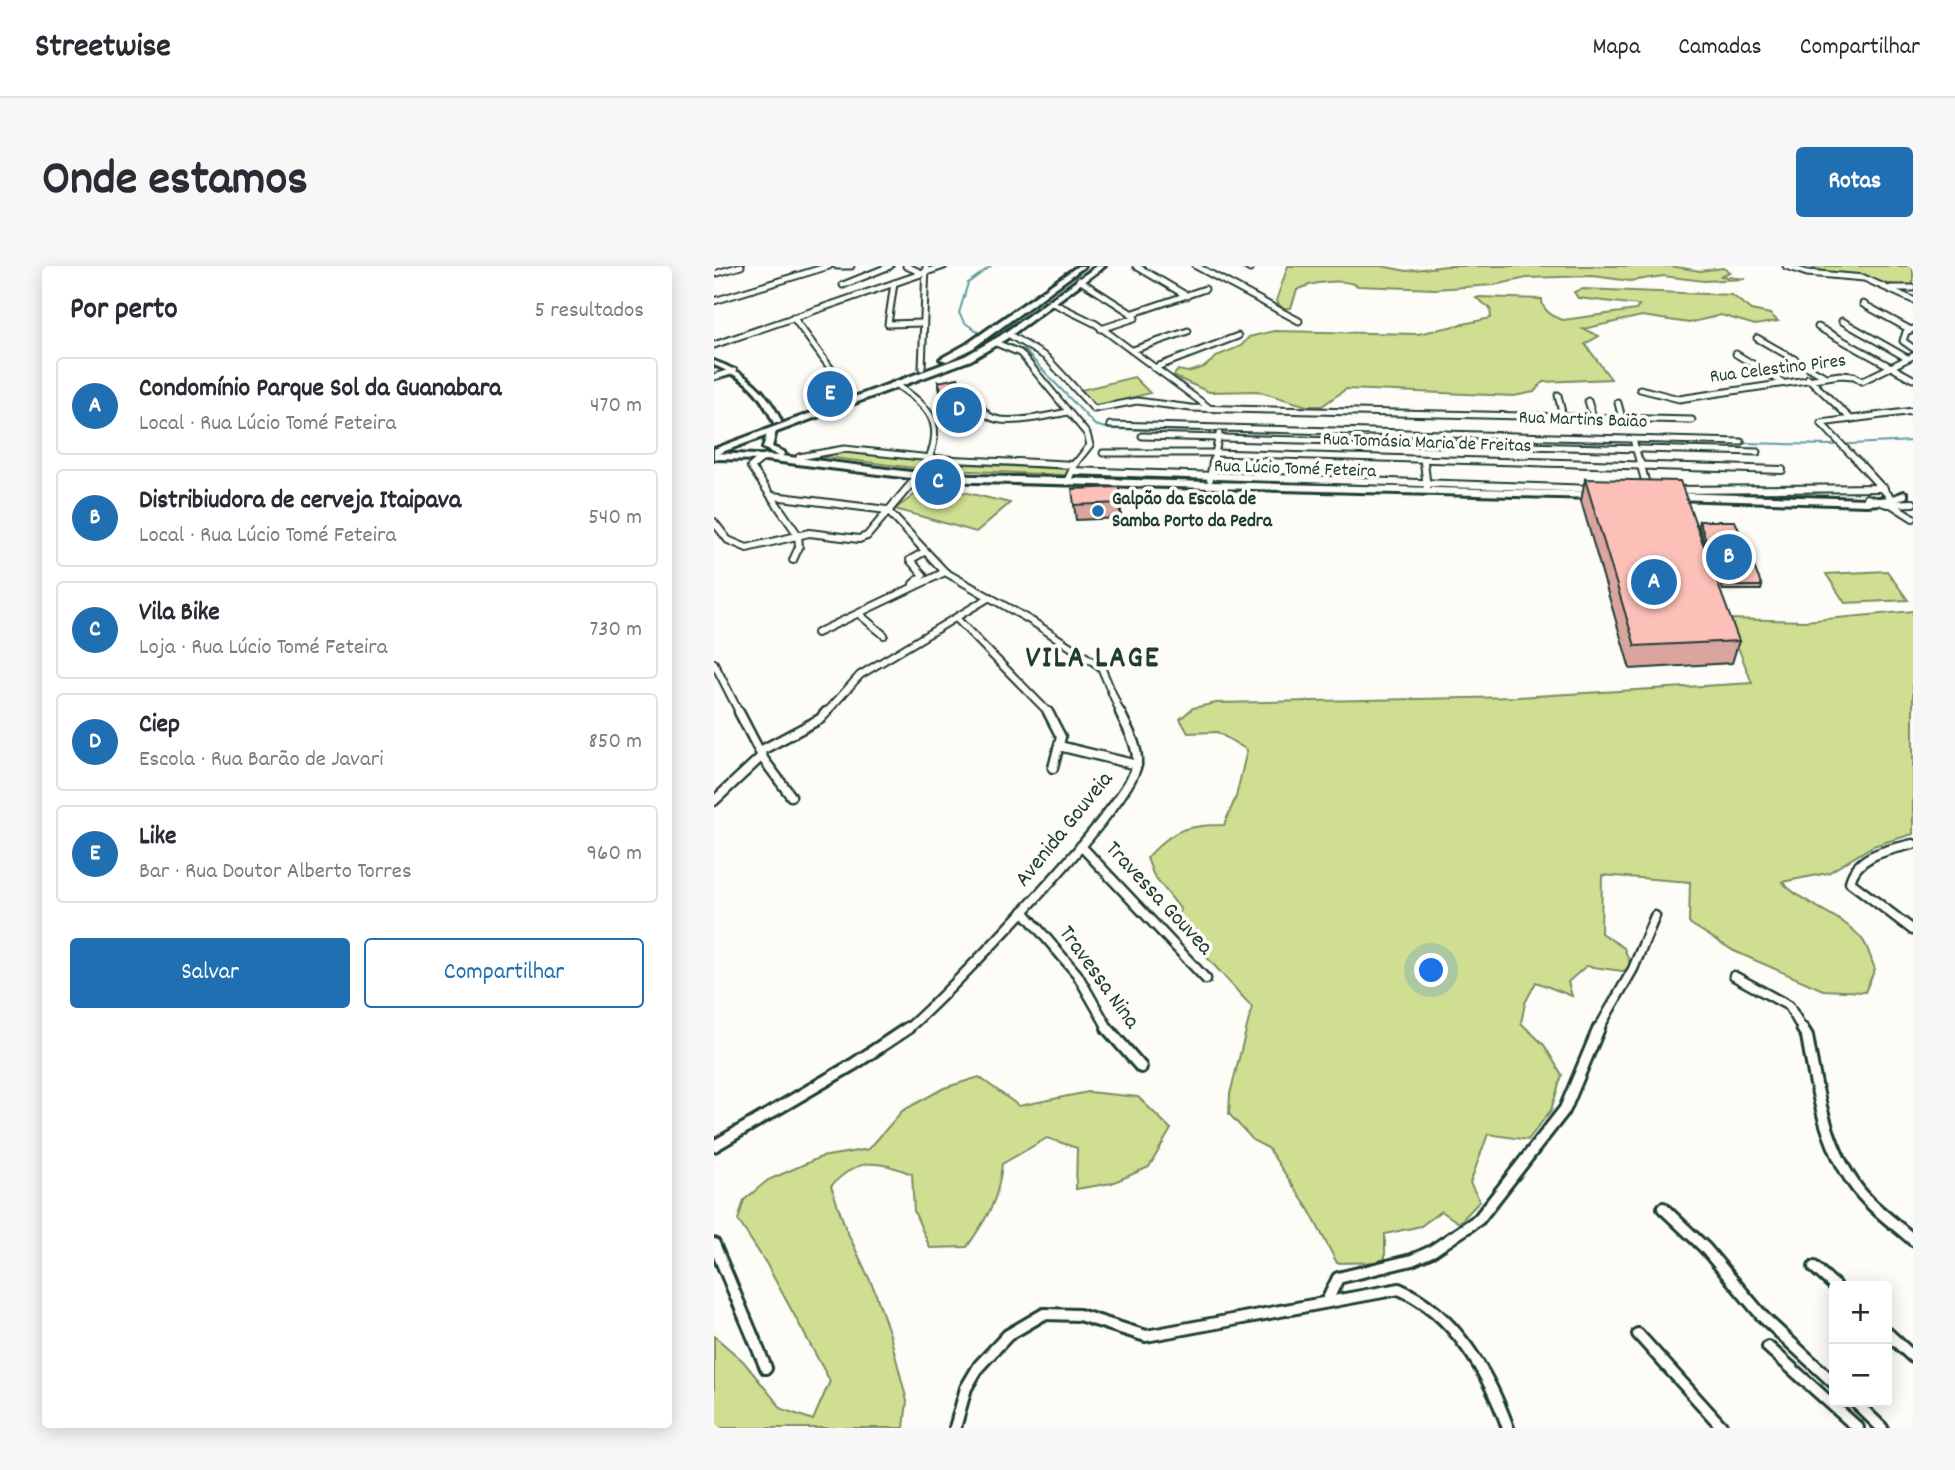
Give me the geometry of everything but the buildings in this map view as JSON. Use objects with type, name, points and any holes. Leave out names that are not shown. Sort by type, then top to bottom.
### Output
[{"type":"main road","points":[[714,448],[777,421],[963,351],[1082,266]]},
{"type":"main road","points":[[714,448],[772,431],[968,358],[996,343],[1079,280],[1102,266]]},
{"type":"main road","points":[[1016,312],[1028,311],[1035,315]]},
{"type":"main road","name":"Rua Lúcio Tomé Feteira","points":[[772,431],[767,448],[799,457],[920,474]]},
{"type":"main road","name":"Rua Lúcio Tomé Feteira","points":[[714,448],[765,457],[920,474],[1071,474],[1210,481],[1608,492]]},
{"type":"main road","points":[[1635,493],[1871,500]]},
{"type":"main road","points":[[1661,496],[1871,500],[1908,494]]},
{"type":"street","points":[[714,273],[741,266]]},
{"type":"street","points":[[714,301],[829,266]]},
{"type":"street","points":[[837,266],[851,266]]},
{"type":"street","points":[[843,285],[890,266]]},
{"type":"street","points":[[906,266],[925,271]]},
{"type":"street","points":[[714,345],[944,266]]},
{"type":"street","points":[[1136,266],[1187,296]]},
{"type":"street","points":[[1196,266],[1299,321]]},
{"type":"street","points":[[1786,266],[1801,273],[1847,275],[1891,288],[1913,300]]},
{"type":"street","points":[[922,368],[925,271]]},
{"type":"street","points":[[1079,280],[1133,316]]},
{"type":"street","points":[[894,283],[888,324],[922,323]]},
{"type":"street","points":[[1891,288],[1913,288]]},
{"type":"street","points":[[1101,329],[1205,289]]},
{"type":"street","points":[[1051,302],[1133,350],[1154,369],[1209,407]]},
{"type":"street","points":[[1863,304],[1911,329],[1903,341],[1913,348]]},
{"type":"street","points":[[793,317],[850,395]]},
{"type":"street","points":[[1842,321],[1910,357]]},
{"type":"street","points":[[1818,327],[1913,379]]},
{"type":"street","points":[[1133,350],[1188,331]]},
{"type":"street","points":[[1009,334],[1028,344]]},
{"type":"street","points":[[1154,369],[1238,336]]},
{"type":"street","points":[[1757,338],[1824,376]]},
{"type":"street","points":[[799,457],[844,449],[1071,474],[1090,441],[1016,350],[996,343]]},
{"type":"street","points":[[1016,350],[1028,344]]},
{"type":"street","name":"Rua Martins Baião","points":[[1028,344],[1046,357],[1091,408],[1137,401],[1191,408],[1692,420]]},
{"type":"street","points":[[1736,354],[1782,382]]},
{"type":"street","name":"Rua Celestino Pires","points":[[1640,389],[1679,399],[1824,376],[1846,374],[1863,381],[1910,357]]},
{"type":"street","points":[[715,364],[734,371],[759,391],[777,421]]},
{"type":"street","points":[[714,377],[734,371]]},
{"type":"street","points":[[1808,378],[1851,419]]},
{"type":"street","points":[[896,384],[934,418],[939,434],[929,458]]},
{"type":"street","points":[[970,387],[987,414],[994,418],[1028,418],[1068,412]]},
{"type":"street","points":[[1558,395],[1563,417]]},
{"type":"street","points":[[1588,401],[1593,417]]},
{"type":"street","points":[[1618,403],[1622,418]]},
{"type":"street","points":[[1187,427],[1191,408]]},
{"type":"street","points":[[1913,411],[1829,421],[1821,425],[1913,518]]},
{"type":"street","points":[[1424,414],[1425,433]]},
{"type":"street","name":"Rua Martins Baião","points":[[1110,425],[1187,427],[1219,433],[1425,433],[1633,443],[1741,442]]},
{"type":"street","points":[[1210,481],[1219,433]]},
{"type":"street","points":[[1142,436],[1219,433],[1633,443],[1758,453]]},
{"type":"street","points":[[1633,443],[1648,493],[1749,492],[1890,497],[1913,503]]},
{"type":"street","name":"Rua Tomásia Maria de Freitas","points":[[1103,453],[1214,453],[1782,470]]},
{"type":"street","points":[[765,457],[751,467],[798,535],[799,547],[793,560]]},
{"type":"street","points":[[1424,460],[1427,487]]},
{"type":"street","points":[[714,522],[728,540],[740,547],[767,545],[798,535],[864,538],[920,474]]},
{"type":"street","points":[[773,496],[887,510]]},
{"type":"street","name":"Avenida Gouveia","points":[[714,1146],[892,1040],[1023,911],[1081,846],[1118,802],[1137,765],[1135,747],[1108,678],[1101,667],[1086,654],[945,572],[887,510]]},
{"type":"street","points":[[906,592],[923,575],[910,560],[924,552]]},
{"type":"street","points":[[817,633],[945,572]]},
{"type":"street","points":[[714,801],[761,753],[820,719],[860,676],[990,597]]},
{"type":"street","points":[[859,614],[884,635]]},
{"type":"street","points":[[956,618],[1046,708],[1059,728],[1059,746],[1053,768]]},
{"type":"street","points":[[714,663],[761,753],[791,796]]},
{"type":"street","points":[[1059,746],[1137,765]]},
{"type":"street","points":[[1913,844],[1889,850],[1861,863],[1850,877],[1850,882],[1913,930]]},
{"type":"street","name":"Travessa Gouvea","points":[[1081,846],[1206,979]]},
{"type":"street","name":"Travessa Nina","points":[[1023,911],[1077,974],[1102,1022],[1141,1067]]},
{"type":"street","points":[[1327,1301],[1338,1278],[1412,1260],[1432,1251],[1479,1219],[1497,1198],[1562,1115],[1598,1030],[1633,969],[1655,916]]},
{"type":"street","points":[[1734,976],[1789,1006],[1796,1016],[1807,1036],[1821,1111],[1841,1160],[1855,1186],[1913,1240]]},
{"type":"street","points":[[1662,1208],[1705,1248],[1763,1317],[1829,1378]]},
{"type":"street","points":[[714,1244],[766,1368]]},
{"type":"street","points":[[1814,1267],[1829,1281]]},
{"type":"street","points":[[955,1428],[971,1378],[998,1346],[1019,1327],[1040,1315],[1058,1312],[1069,1314],[1126,1334],[1146,1336],[1399,1289],[1424,1300],[1487,1377],[1508,1428]]},
{"type":"street","points":[[1638,1334],[1723,1428]]},
{"type":"street","points":[[1892,1338],[1913,1357]]},
{"type":"street","points":[[1768,1347],[1858,1428]]},
{"type":"street","points":[[1860,1407],[1882,1428]]},
{"type":"green space","points":[[1288,266],[1381,266],[1407,271],[1446,266],[1671,266],[1700,271],[1723,268],[1730,272],[1720,276],[1745,279],[1704,281],[1663,276],[1630,281],[1593,276],[1527,278],[1494,285],[1435,289],[1327,282],[1297,290],[1291,308],[1282,308],[1276,301]]},
{"type":"green space","points":[[1810,266],[1913,266],[1913,287],[1859,278]]},
{"type":"green space","points":[[1583,289],[1732,295],[1751,310],[1770,314],[1778,321],[1755,325],[1721,315],[1689,323],[1642,316],[1583,329],[1599,336],[1585,344],[1611,379],[1543,382],[1534,392],[1514,396],[1346,389],[1322,406],[1307,406],[1257,391],[1209,392],[1173,376],[1178,370],[1188,372],[1204,367],[1219,355],[1241,346],[1249,337],[1274,331],[1418,334],[1491,318],[1490,308],[1476,298],[1480,297],[1542,299],[1549,312],[1563,320],[1636,310],[1639,305],[1578,298],[1574,292]]},
{"type":"green space","points":[[1134,377],[1150,393],[1096,407],[1081,390]]},
{"type":"green space","points":[[843,452],[965,464],[1069,469],[1066,475],[922,469],[818,456]]},
{"type":"green space","points":[[929,484],[1010,503],[976,532],[895,509]]},
{"type":"green space","points":[[1887,571],[1908,600],[1845,603],[1826,574]]},
{"type":"green space","points":[[1913,611],[1913,834],[1873,846],[1828,873],[1782,882],[1801,897],[1843,922],[1862,939],[1875,969],[1865,992],[1823,990],[1734,951],[1689,923],[1690,882],[1602,875],[1601,933],[1624,948],[1632,968],[1622,971],[1586,966],[1568,982],[1572,996],[1536,982],[1525,1003],[1521,1023],[1544,1045],[1562,1075],[1551,1110],[1528,1140],[1488,1134],[1470,1183],[1480,1201],[1459,1223],[1441,1211],[1421,1226],[1385,1234],[1385,1262],[1337,1263],[1309,1210],[1268,1148],[1254,1141],[1229,1114],[1230,1094],[1252,1007],[1173,920],[1181,910],[1153,874],[1147,858],[1165,841],[1181,831],[1200,826],[1224,825],[1236,797],[1247,750],[1217,732],[1188,733],[1180,719],[1193,708],[1216,703],[1518,697],[1752,683],[1727,619],[1805,621]]},
{"type":"green space","points":[[979,1077],[1019,1106],[1088,1092],[1138,1097],[1171,1129],[1149,1167],[1112,1183],[1076,1189],[1077,1148],[1047,1138],[1002,1164],[998,1189],[991,1208],[967,1247],[930,1248],[914,1211],[912,1174],[879,1164],[850,1170],[831,1186],[890,1335],[907,1401],[904,1428],[714,1428],[714,1336],[743,1361],[782,1409],[813,1420],[830,1381],[766,1263],[738,1220],[744,1200],[768,1180],[821,1157],[869,1149],[902,1111],[944,1088]]},
{"type":"waterway","points":[[979,333],[964,322],[959,313],[968,283],[991,266]]},
{"type":"waterway","points":[[1024,350],[1095,425],[1109,429],[1437,436]]},
{"type":"waterway","points":[[1742,443],[1831,445],[1913,441]]},
{"type":"place","name":"Like","points":[[830,394]]},
{"type":"place","name":"Ciep","points":[[959,410]]},
{"type":"place","name":"Vila Bike","points":[[938,482]]},
{"type":"place","name":"Galpão da Escola de Samba Porto da Pedra","points":[[1098,511]]},
{"type":"place","name":"Distribiudora de cerveja Itaipava","points":[[1729,557]]},
{"type":"place","name":"Condomínio Parque Sol da Guanabara","points":[[1654,582]]},
{"type":"district","name":"VILA LAGE","points":[[1093,660]]}]
